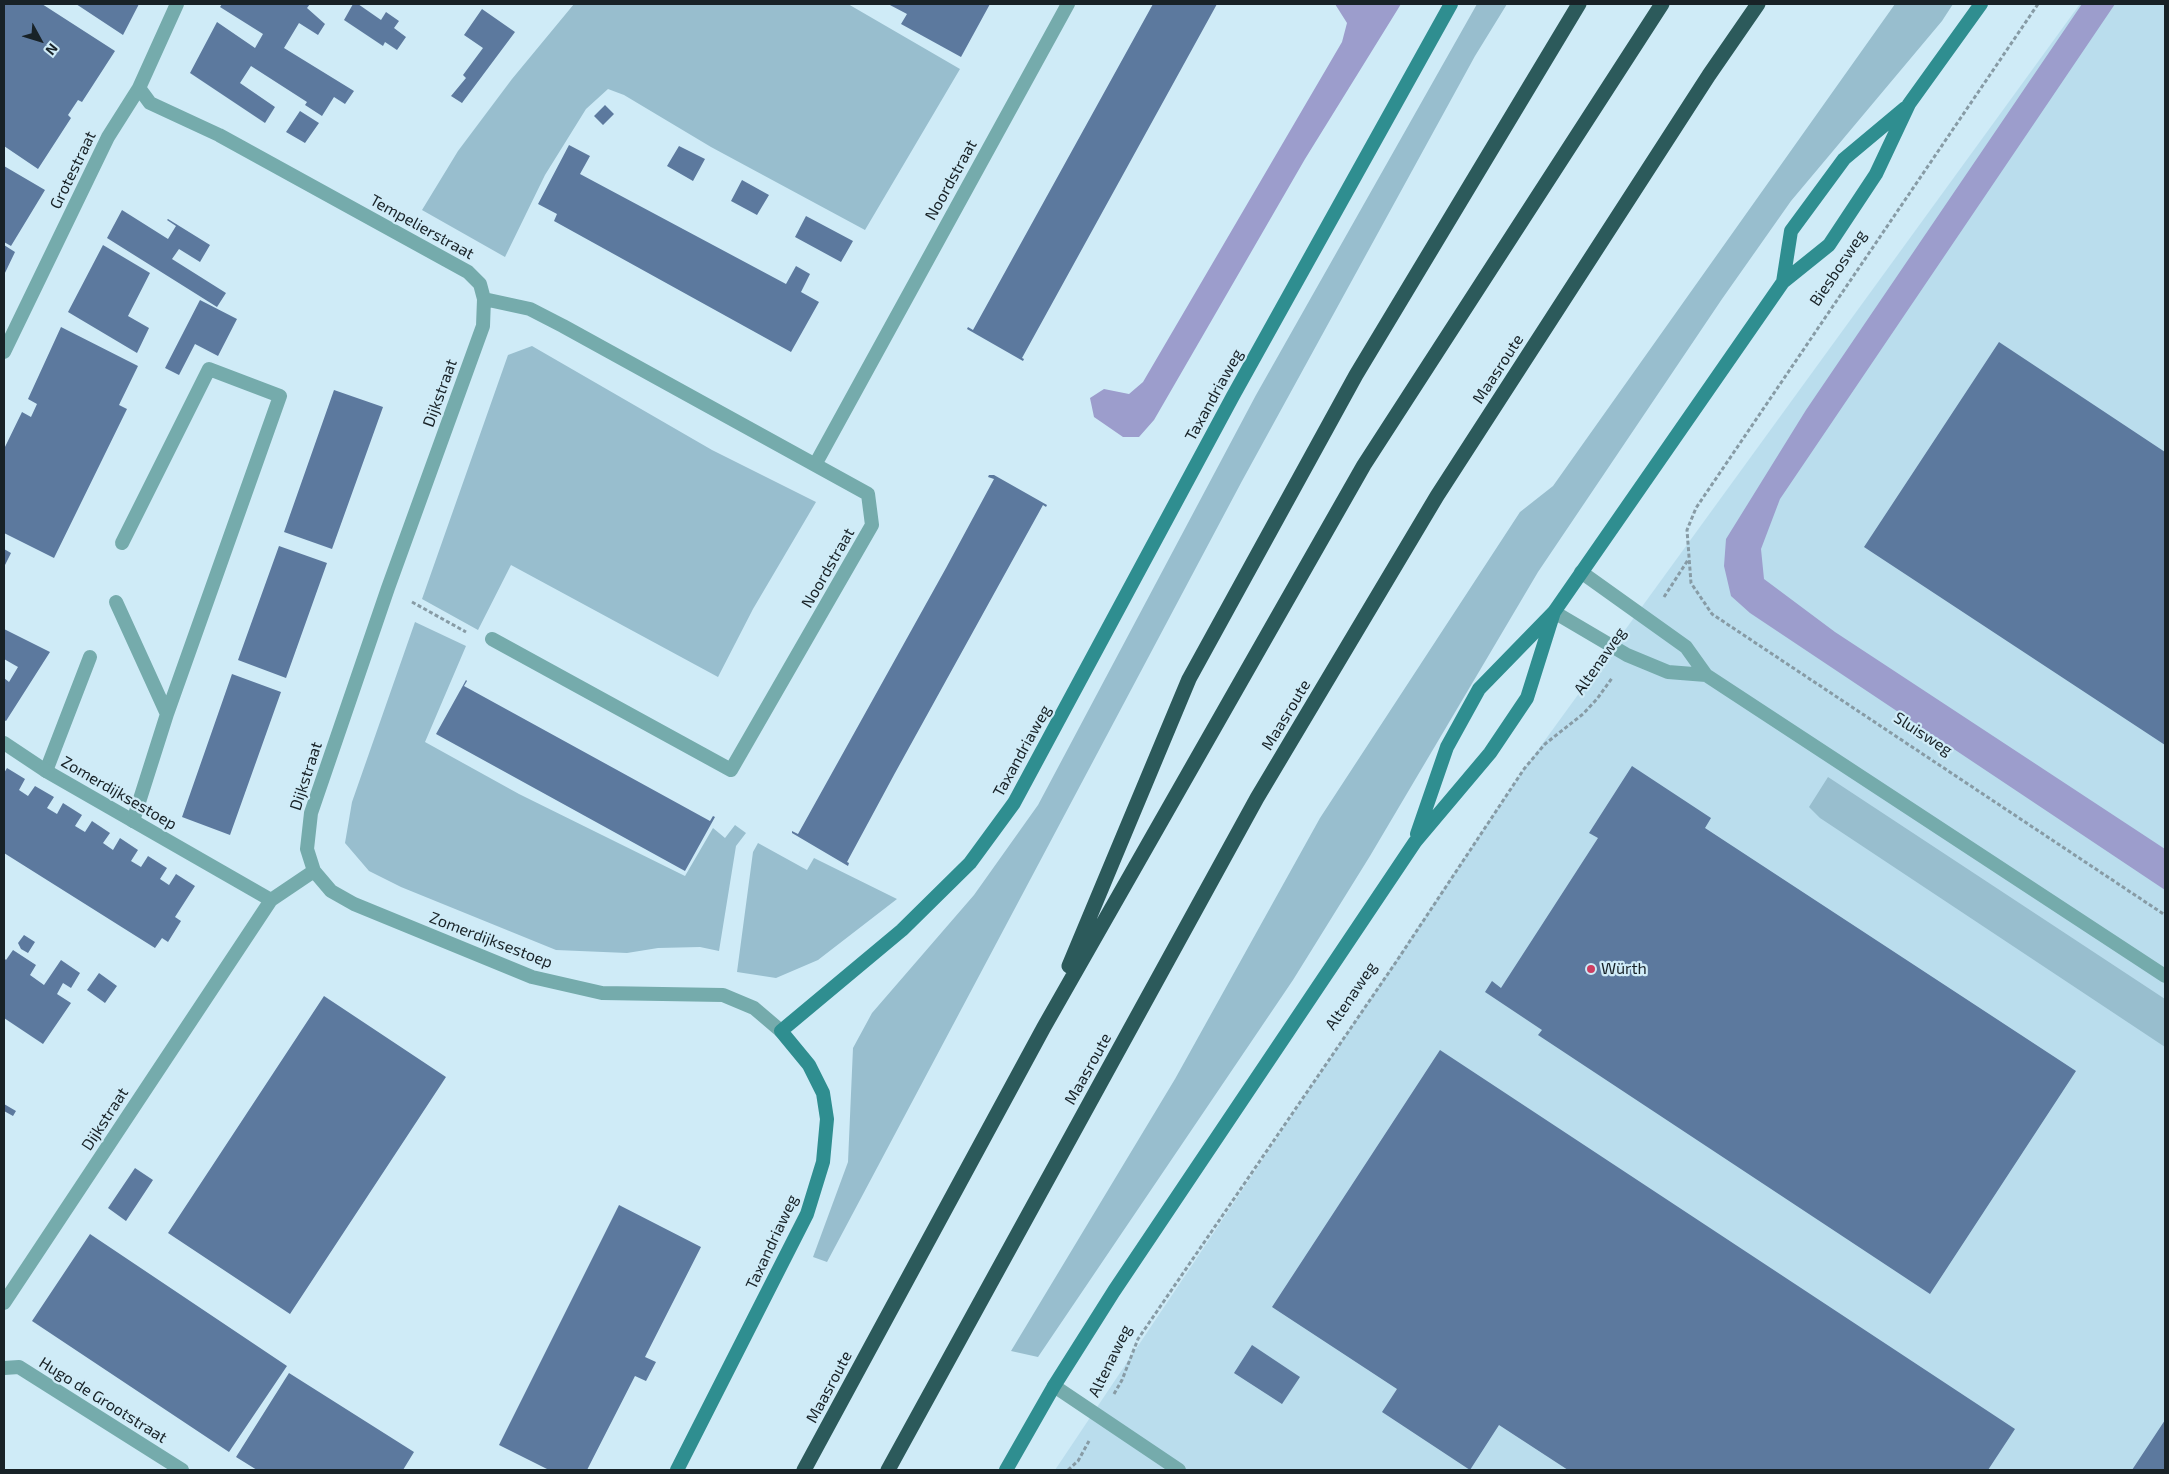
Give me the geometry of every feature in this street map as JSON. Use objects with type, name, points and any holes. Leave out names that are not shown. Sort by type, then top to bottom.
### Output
[{"type":"highway","points":[[1044,1028],[1189,679],[1356,376],[1579,4]]},
{"type":"highway","name":"Maasroute","points":[[804,1470],[1044,1028],[1364,465],[1662,4]]},
{"type":"highway","name":"Maasroute","points":[[888,1470],[1257,798],[1437,496],[1704,83],[1758,4]]},
{"type":"main road","name":"Taxandriaweg","points":[[677,1470],[807,1214],[823,1162],[827,1119],[823,1093],[809,1065],[781,1031],[902,930],[970,863],[1014,803],[1233,396],[1451,4]]},
{"type":"main road","name":"Biesbosweg","points":[[1581,572],[1783,282],[1829,245],[1876,174],[1910,104],[1981,4]]},
{"type":"main road","name":"Biesbosweg","points":[[1783,282],[1791,231],[1844,159],[1910,104]]},
{"type":"main road","name":"Altenaweg","points":[[1415,842],[1447,747],[1479,689],[1554,612],[1581,572]]},
{"type":"main road","name":"Altenaweg","points":[[1006,1470],[1054,1386],[1114,1291],[1415,842],[1490,753],[1527,698],[1554,612]]},
{"type":"street","name":"Grotestraat","points":[[4,352],[108,137],[139,88],[177,4]]},
{"type":"street","name":"Noordstraat","points":[[492,639],[731,770],[872,525],[868,494],[816,463],[1068,4]]},
{"type":"street","name":"Tempelierstraat","points":[[139,88],[150,104],[219,135],[468,272],[480,284],[484,299]]},
{"type":"street","points":[[484,299],[530,309],[816,463]]},
{"type":"street","name":"Dijkstraat","points":[[4,1303],[271,900],[314,871],[307,849],[311,813],[388,588],[483,326],[484,299]]},
{"type":"street","points":[[122,543],[209,369],[280,396],[166,714],[133,821]]},
{"type":"street","points":[[1581,572],[1686,646],[1706,675],[2165,976]]},
{"type":"street","points":[[116,602],[166,714]]},
{"type":"street","points":[[1554,612],[1627,655],[1668,672],[1706,675]]},
{"type":"street","points":[[46,771],[90,657]]},
{"type":"street","name":"Zomerdijksestoep","points":[[4,743],[46,771],[271,900]]},
{"type":"street","name":"Zomerdijksestoep","points":[[314,871],[331,891],[354,904],[532,978],[602,993],[723,995],[754,1008],[781,1031]]},
{"type":"street","name":"Hugo de Grootstraat","points":[[4,1368],[19,1367],[182,1470]]},
{"type":"street","points":[[1054,1386],[1179,1470]]},
{"type":"path","name":"Biesbosweg","points":[[1688,560],[1687,530],[1696,508],[2038,4]]},
{"type":"path","name":"Altenaweg","points":[[1649,620],[1688,560]]},
{"type":"path","name":"Sluisweg","points":[[1688,560],[1690,583],[1712,614],[2165,915]]},
{"type":"path","points":[[388,588],[490,645],[492,639]]},
{"type":"path","name":"Altenaweg","points":[[1068,1470],[1078,1461],[1122,1380],[1138,1339],[1396,962],[1524,769],[1545,744],[1583,714],[1597,699],[1627,655]]},
{"type":"shaded area","points":[[574,4],[848,4],[960,69],[865,230],[711,147],[624,95],[608,89],[586,109],[545,175],[505,257],[422,210],[458,151],[512,79]]},
{"type":"shaded area","points":[[1477,4],[1507,4],[1475,56],[1242,481],[827,1262],[813,1257],[848,1162],[853,1048],[872,1013],[974,895],[1038,805],[1256,395]]},
{"type":"shaded area","points":[[1895,4],[1953,4],[1942,21],[1791,201],[1722,299],[1538,572],[1370,856],[1293,980],[1038,1357],[1011,1351],[1175,1079],[1320,818],[1520,512],[1553,486]]},
{"type":"shaded area","points":[[2080,4],[2165,4],[2165,1470],[1055,1470],[1524,769]]},
{"type":"shaded area","points":[[532,346],[712,450],[816,502],[753,609],[718,677],[511,565],[478,630],[422,599],[508,355]]},
{"type":"shaded area","points":[[415,622],[466,646],[425,742],[519,794],[685,876],[713,828],[725,838],[735,825],[746,833],[736,846],[719,951],[700,947],[658,948],[627,953],[556,950],[401,887],[369,871],[345,843],[352,802]]},
{"type":"shaded area","points":[[1828,777],[2165,999],[2165,1047],[1820,818],[1809,807]]},
{"type":"shaded area","points":[[758,843],[807,870],[814,858],[897,899],[818,960],[776,978],[737,972],[753,852]]},
{"type":"water","points":[[1335,4],[1401,4],[1305,159],[1154,420],[1139,437],[1123,437],[1094,417],[1090,398],[1104,389],[1129,394],[1143,382],[1342,42],[1347,23]]},
{"type":"water","points":[[2082,4],[2115,4],[1780,499],[1761,549],[1764,579],[1835,632],[2165,849],[2165,890],[1750,613],[1731,596],[1724,566],[1726,539],[1806,410]]},
{"type":"building","points":[[4,4],[42,4],[115,51],[82,102],[78,100],[68,115],[71,118],[38,169],[4,146]]},
{"type":"building","points":[[76,4],[139,4],[123,35]]},
{"type":"building","points":[[222,4],[310,4],[307,8],[325,24],[318,35],[299,23],[284,48],[354,91],[345,104],[334,97],[322,116],[305,105],[307,102],[251,66],[240,83],[275,107],[265,123],[190,73],[217,22],[255,48],[263,34],[220,7]]},
{"type":"building","points":[[353,4],[358,4],[381,20],[386,12],[399,21],[394,28],[406,37],[397,50],[385,42],[383,46],[344,20]]},
{"type":"building","points":[[888,4],[990,4],[961,57],[901,24],[907,14]]},
{"type":"building","points":[[1153,4],[1217,4],[1022,358],[1024,359],[1023,361],[967,329],[968,327],[973,330]]},
{"type":"building","points":[[482,9],[515,32],[462,103],[451,96],[466,78],[463,75],[483,48],[464,35]]},
{"type":"building","points":[[605,105],[614,114],[603,125],[594,116]]},
{"type":"building","points":[[300,111],[319,123],[305,143],[286,132]]},
{"type":"building","points":[[569,145],[590,156],[580,174],[786,284],[796,266],[810,274],[801,292],[819,302],[791,352],[554,221],[557,214],[538,204]]},
{"type":"building","points":[[679,146],[705,159],[693,181],[667,166]]},
{"type":"building","points":[[4,166],[45,190],[11,246],[4,242]]},
{"type":"building","points":[[742,180],[769,195],[757,215],[731,201]]},
{"type":"building","points":[[122,210],[168,239],[176,226],[168,219],[210,245],[200,262],[179,249],[172,259],[226,293],[217,307],[107,238]]},
{"type":"building","points":[[806,216],[853,241],[841,262],[795,237]]},
{"type":"building","points":[[4,245],[15,252],[4,275]]},
{"type":"building","points":[[103,245],[150,273],[128,316],[149,328],[137,353],[68,312]]},
{"type":"building","points":[[200,300],[237,319],[218,356],[195,344],[179,375],[165,368]]},
{"type":"building","points":[[61,327],[138,366],[119,405],[127,409],[54,558],[4,533],[4,449],[22,412],[31,417],[37,404],[28,399]]},
{"type":"building","points":[[1999,342],[2165,452],[2165,745],[1864,547]]},
{"type":"building","points":[[334,390],[383,407],[332,549],[284,532]]},
{"type":"building","points":[[989,475],[994,475],[1047,505],[1046,507],[1043,505],[895,773],[847,862],[849,863],[848,866],[792,833],[792,831],[798,834],[946,568],[994,479],[988,477]]},
{"type":"building","points":[[279,546],[327,563],[286,678],[238,660]]},
{"type":"building","points":[[4,549],[11,553],[4,567]]},
{"type":"building","points":[[4,629],[50,652],[6,721],[4,720],[4,678],[9,682],[18,667],[4,659]]},
{"type":"building","points":[[232,674],[281,692],[230,835],[182,817]]},
{"type":"building","points":[[466,680],[464,686],[710,821],[713,816],[715,817],[685,871],[436,734]]},
{"type":"building","points":[[1632,766],[1711,818],[1705,828],[2076,1071],[1930,1294],[1538,1035],[1542,1030],[1485,992],[1492,981],[1501,988],[1598,838],[1589,833]]},
{"type":"building","points":[[7,768],[25,779],[19,790],[28,796],[35,786],[54,797],[47,808],[57,814],[63,803],[82,815],[75,826],[85,832],[92,821],[110,833],[103,843],[113,850],[120,838],[138,850],[131,861],[141,867],[148,856],[167,868],[160,879],[169,885],[176,874],[195,886],[175,917],[181,921],[168,942],[162,938],[155,948],[4,853],[4,773]]},
{"type":"building","points":[[24,935],[35,942],[28,953],[21,949],[18,943]]},
{"type":"building","points":[[13,950],[36,965],[30,975],[44,985],[61,960],[80,973],[71,988],[63,983],[57,994],[71,1003],[43,1044],[4,1018],[4,958],[6,960]]},
{"type":"building","points":[[99,973],[117,986],[105,1003],[87,990]]},
{"type":"building","points":[[324,996],[446,1077],[290,1314],[168,1233]]},
{"type":"building","points":[[1440,1050],[2015,1429],[1988,1470],[1568,1470],[1499,1425],[1470,1470],[1382,1412],[1397,1389],[1272,1307]]},
{"type":"building","points":[[4,1104],[16,1111],[13,1116],[4,1111]]},
{"type":"building","points":[[135,1168],[153,1180],[126,1221],[108,1208]]},
{"type":"building","points":[[619,1205],[701,1247],[645,1357],[656,1362],[646,1381],[635,1376],[587,1470],[549,1470],[499,1445]]},
{"type":"building","points":[[90,1234],[287,1366],[229,1452],[32,1321]]},
{"type":"building","points":[[1252,1345],[1300,1377],[1282,1404],[1234,1373]]},
{"type":"building","points":[[289,1373],[414,1452],[403,1470],[257,1470],[236,1457]]},
{"type":"building","points":[[2165,1420],[2165,1470],[2132,1470]]},
{"type":"place","name":"Würth","points":[[1591,969]]}]
